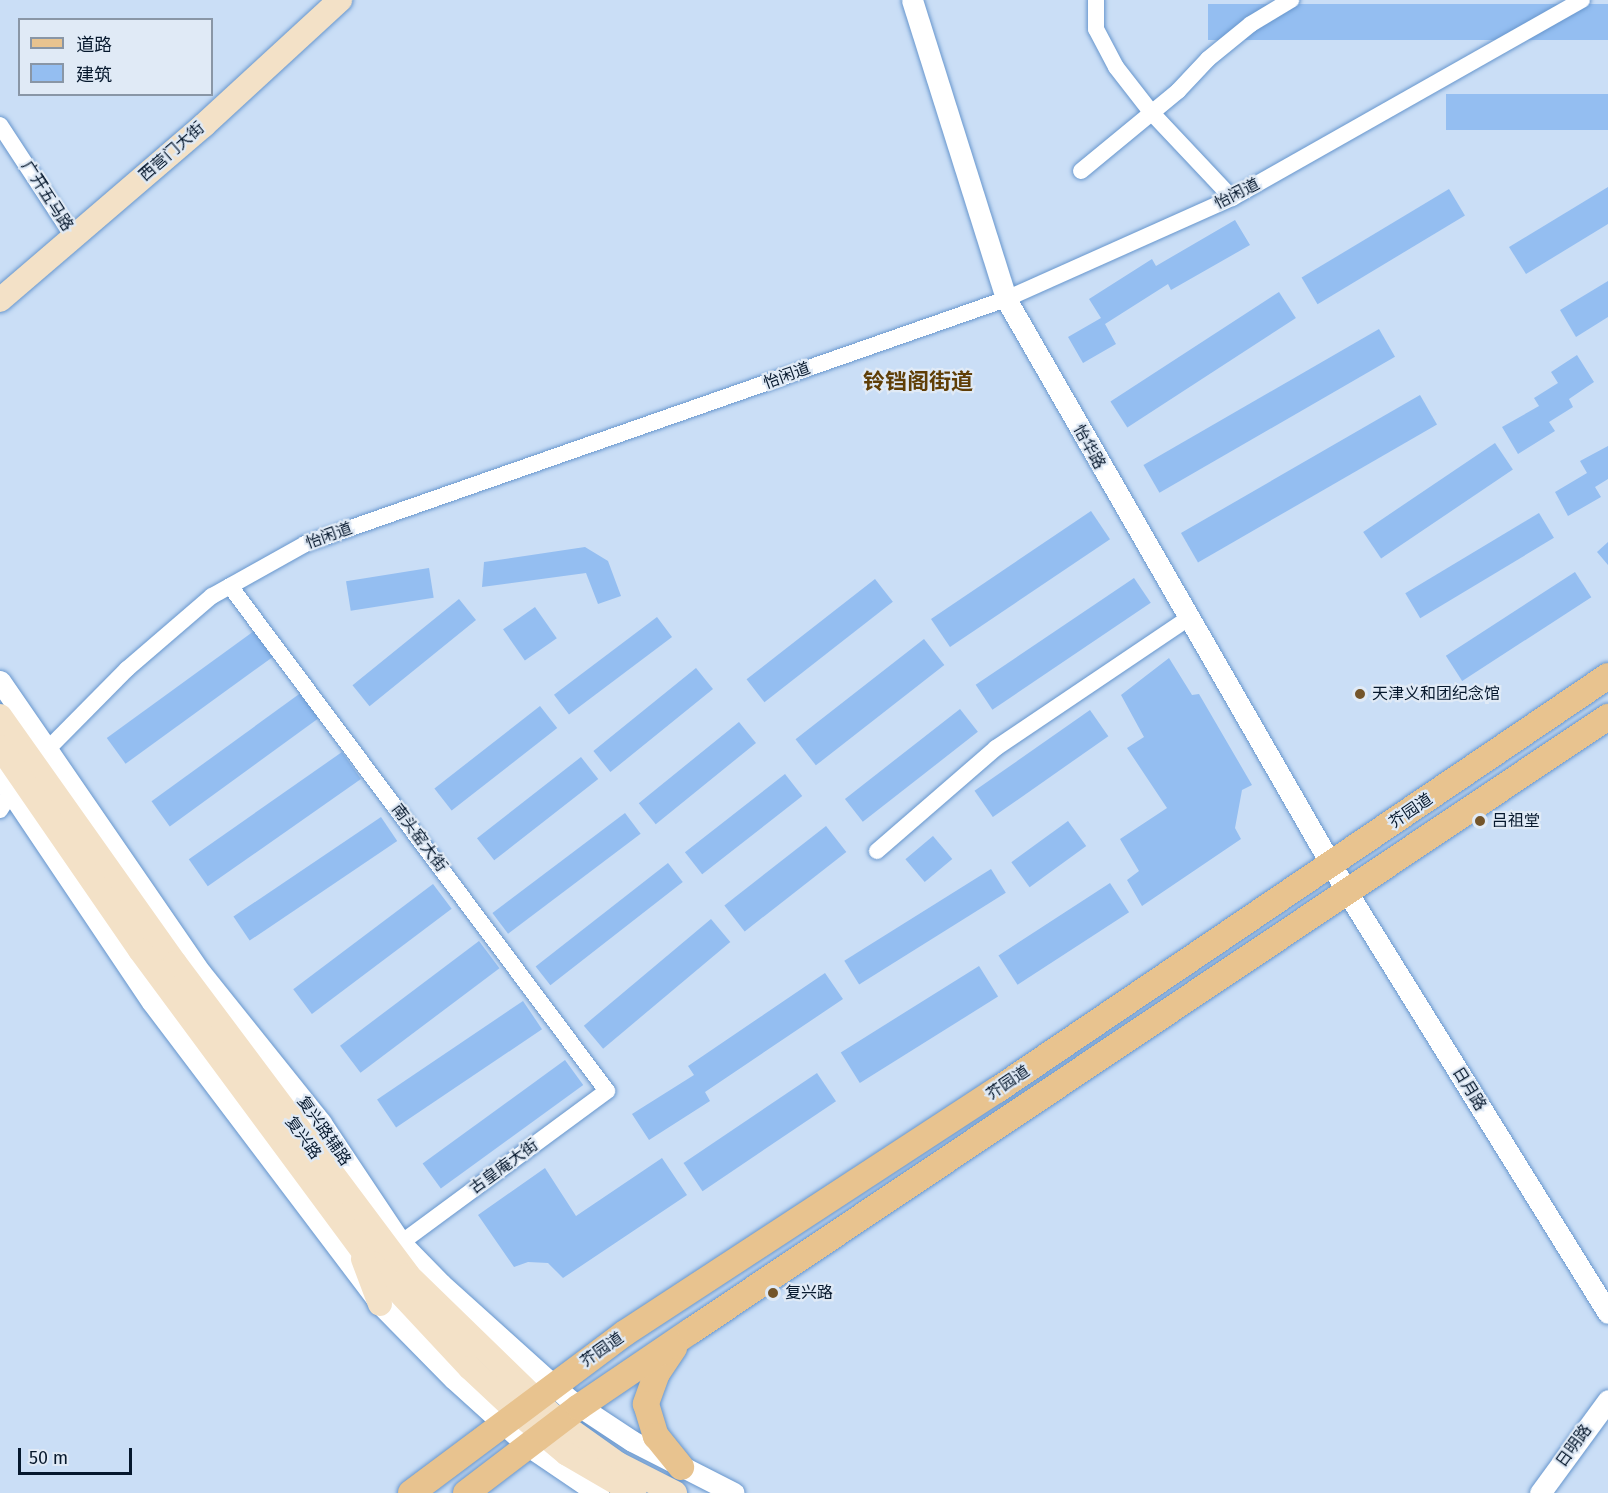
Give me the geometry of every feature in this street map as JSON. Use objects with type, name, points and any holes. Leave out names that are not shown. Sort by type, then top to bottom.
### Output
[{"type":"main road","name":"西营门大街","points":[[0,300],[304,36],[340,0]]},
{"type":"main road","name":"芥园道","points":[[411,1493],[526,1404],[1332,865],[1608,676]]},
{"type":"main road","name":"复兴路","points":[[0,716],[22,772],[140,950],[361,1248],[470,1368],[526,1404]]},
{"type":"main road","name":"芥园道","points":[[466,1493],[552,1427],[691,1331],[1608,717]]},
{"type":"main road","name":"复兴路","points":[[0,747],[22,772],[386,1250],[526,1404],[552,1427],[591,1469],[634,1493]]},
{"type":"main road","points":[[361,1248],[369,1281],[380,1304]]},
{"type":"main road","points":[[681,1467],[656,1436],[646,1404],[657,1373],[691,1331]]},
{"type":"main road","name":"复兴路","points":[[552,1427],[675,1493]]},
{"type":"street","name":"怡华路","points":[[912,0],[1006,299],[1187,619],[1332,865]]},
{"type":"street","points":[[1096,0],[1096,29],[1104,49],[1151,112],[1232,198]]},
{"type":"street","points":[[1081,171],[1251,24],[1291,0]]},
{"type":"street","name":"怡闲道","points":[[0,810],[22,772],[127,669],[212,596],[305,544],[1006,299],[1232,198],[1582,0]]},
{"type":"street","name":"广开五马路","points":[[0,125],[74,238]]},
{"type":"street","name":"南头窑大街","points":[[230,586],[607,1091]]},
{"type":"street","points":[[877,851],[996,748],[1187,619]]},
{"type":"street","name":"复兴路辅路","points":[[0,681],[22,772],[152,1002],[380,1304],[526,1404],[552,1427],[598,1493]]},
{"type":"street","name":"复兴路辅路","points":[[22,772],[201,973],[314,1114],[400,1243],[526,1404]]},
{"type":"street","name":"日月路","points":[[1332,865],[1608,1313]]},
{"type":"street","name":"古皇庵大街","points":[[400,1243],[607,1091]]},
{"type":"street","name":"日明路","points":[[1539,1493],[1608,1400]]},
{"type":"street","name":"复兴路辅路","points":[[552,1427],[681,1467],[734,1493]]},
{"type":"building","points":[[1208,4],[1608,4],[1608,40],[1208,40]]},
{"type":"building","points":[[1446,94],[1608,94],[1608,130],[1446,130]]},
{"type":"building","points":[[1608,187],[1608,224],[1526,274],[1509,247]]},
{"type":"building","points":[[1449,189],[1465,216],[1318,304],[1302,278]]},
{"type":"building","points":[[1235,220],[1250,245],[1171,290],[1168,284],[1105,324],[1116,344],[1083,363],[1068,337],[1101,318],[1089,299],[1152,259],[1156,266]]},
{"type":"building","points":[[1608,281],[1608,317],[1576,337],[1560,310]]},
{"type":"building","points":[[1279,292],[1296,318],[1127,427],[1110,401]]},
{"type":"building","points":[[1379,329],[1395,357],[1159,493],[1143,465]]},
{"type":"building","points":[[1577,355],[1594,382],[1569,399],[1573,407],[1549,422],[1555,431],[1518,454],[1502,427],[1539,406],[1534,398],[1558,383],[1551,372]]},
{"type":"building","points":[[1420,395],[1437,424],[1198,562],[1181,533]]},
{"type":"building","points":[[1495,443],[1513,470],[1381,558],[1363,532]]},
{"type":"building","points":[[1608,446],[1608,479],[1595,487],[1601,497],[1568,516],[1555,492],[1587,473],[1580,461]]},
{"type":"building","points":[[1091,511],[1110,539],[950,647],[931,619]]},
{"type":"building","points":[[1539,513],[1554,538],[1420,618],[1405,593]]},
{"type":"building","points":[[1608,542],[1608,565],[1597,552]]},
{"type":"building","points":[[585,547],[608,561],[621,596],[598,604],[586,573],[482,587],[484,562]]},
{"type":"building","points":[[429,568],[434,598],[351,611],[346,581]]},
{"type":"building","points":[[1575,572],[1591,597],[1462,681],[1446,656]]},
{"type":"building","points":[[1134,578],[1151,603],[992,710],[976,685]]},
{"type":"building","points":[[875,579],[893,602],[764,702],[747,679]]},
{"type":"building","points":[[459,599],[476,620],[370,706],[353,685]]},
{"type":"building","points":[[535,607],[557,638],[525,660],[503,629]]},
{"type":"building","points":[[657,617],[672,637],[569,715],[554,695]]},
{"type":"building","points":[[254,631],[273,657],[126,764],[107,738]]},
{"type":"building","points":[[924,639],[944,665],[816,765],[796,739]]},
{"type":"building","points":[[1169,658],[1192,695],[1199,694],[1252,785],[1242,790],[1235,828],[1241,839],[1142,906],[1127,880],[1139,871],[1120,839],[1167,808],[1127,748],[1144,737],[1121,695]]},
{"type":"building","points":[[696,668],[713,689],[610,772],[593,751]]},
{"type":"building","points":[[302,692],[320,717],[170,826],[152,801]]},
{"type":"building","points":[[540,706],[557,728],[452,811],[434,788]]},
{"type":"building","points":[[960,709],[978,732],[863,822],[845,799]]},
{"type":"building","points":[[1090,710],[1108,736],[993,817],[974,791]]},
{"type":"building","points":[[739,722],[756,743],[656,824],[639,803]]},
{"type":"building","points":[[342,752],[361,779],[208,886],[189,859]]},
{"type":"building","points":[[581,757],[598,779],[494,860],[477,838]]},
{"type":"building","points":[[785,774],[802,796],[702,874],[685,852]]},
{"type":"building","points":[[625,813],[641,834],[508,934],[492,913]]},
{"type":"building","points":[[381,817],[397,841],[250,941],[233,917]]},
{"type":"building","points":[[1068,821],[1086,846],[1030,887],[1011,862]]},
{"type":"building","points":[[826,826],[846,852],[745,931],[724,905]]},
{"type":"building","points":[[933,836],[952,859],[925,882],[905,859]]},
{"type":"building","points":[[668,863],[683,882],[550,985],[536,966]]},
{"type":"building","points":[[991,869],[1006,893],[859,984],[844,961]]},
{"type":"building","points":[[1110,883],[1129,912],[1018,985],[998,955]]},
{"type":"building","points":[[433,884],[452,909],[312,1014],[293,989]]},
{"type":"building","points":[[711,919],[730,942],[603,1049],[584,1026]]},
{"type":"building","points":[[479,941],[499,968],[360,1073],[340,1046]]},
{"type":"building","points":[[979,966],[998,997],[860,1083],[841,1052]]},
{"type":"building","points":[[825,973],[843,999],[705,1092],[710,1101],[649,1140],[632,1114],[694,1075],[688,1066]]},
{"type":"building","points":[[523,1001],[542,1029],[396,1128],[377,1099]]},
{"type":"building","points":[[565,1060],[583,1085],[441,1189],[423,1163]]},
{"type":"building","points":[[817,1073],[836,1101],[703,1191],[684,1163]]},
{"type":"building","points":[[662,1158],[687,1195],[563,1278],[548,1263],[528,1262],[514,1267],[478,1215],[545,1168],[576,1216]]},
{"type":"place","name":"天津义和团纪念馆","points":[[1360,694]]},
{"type":"place","name":"吕祖堂","points":[[1480,821]]},
{"type":"place","name":"复兴路","points":[[773,1293]]},
{"type":"district","name":"铃铛阁街道","points":[[918,382]]}]
